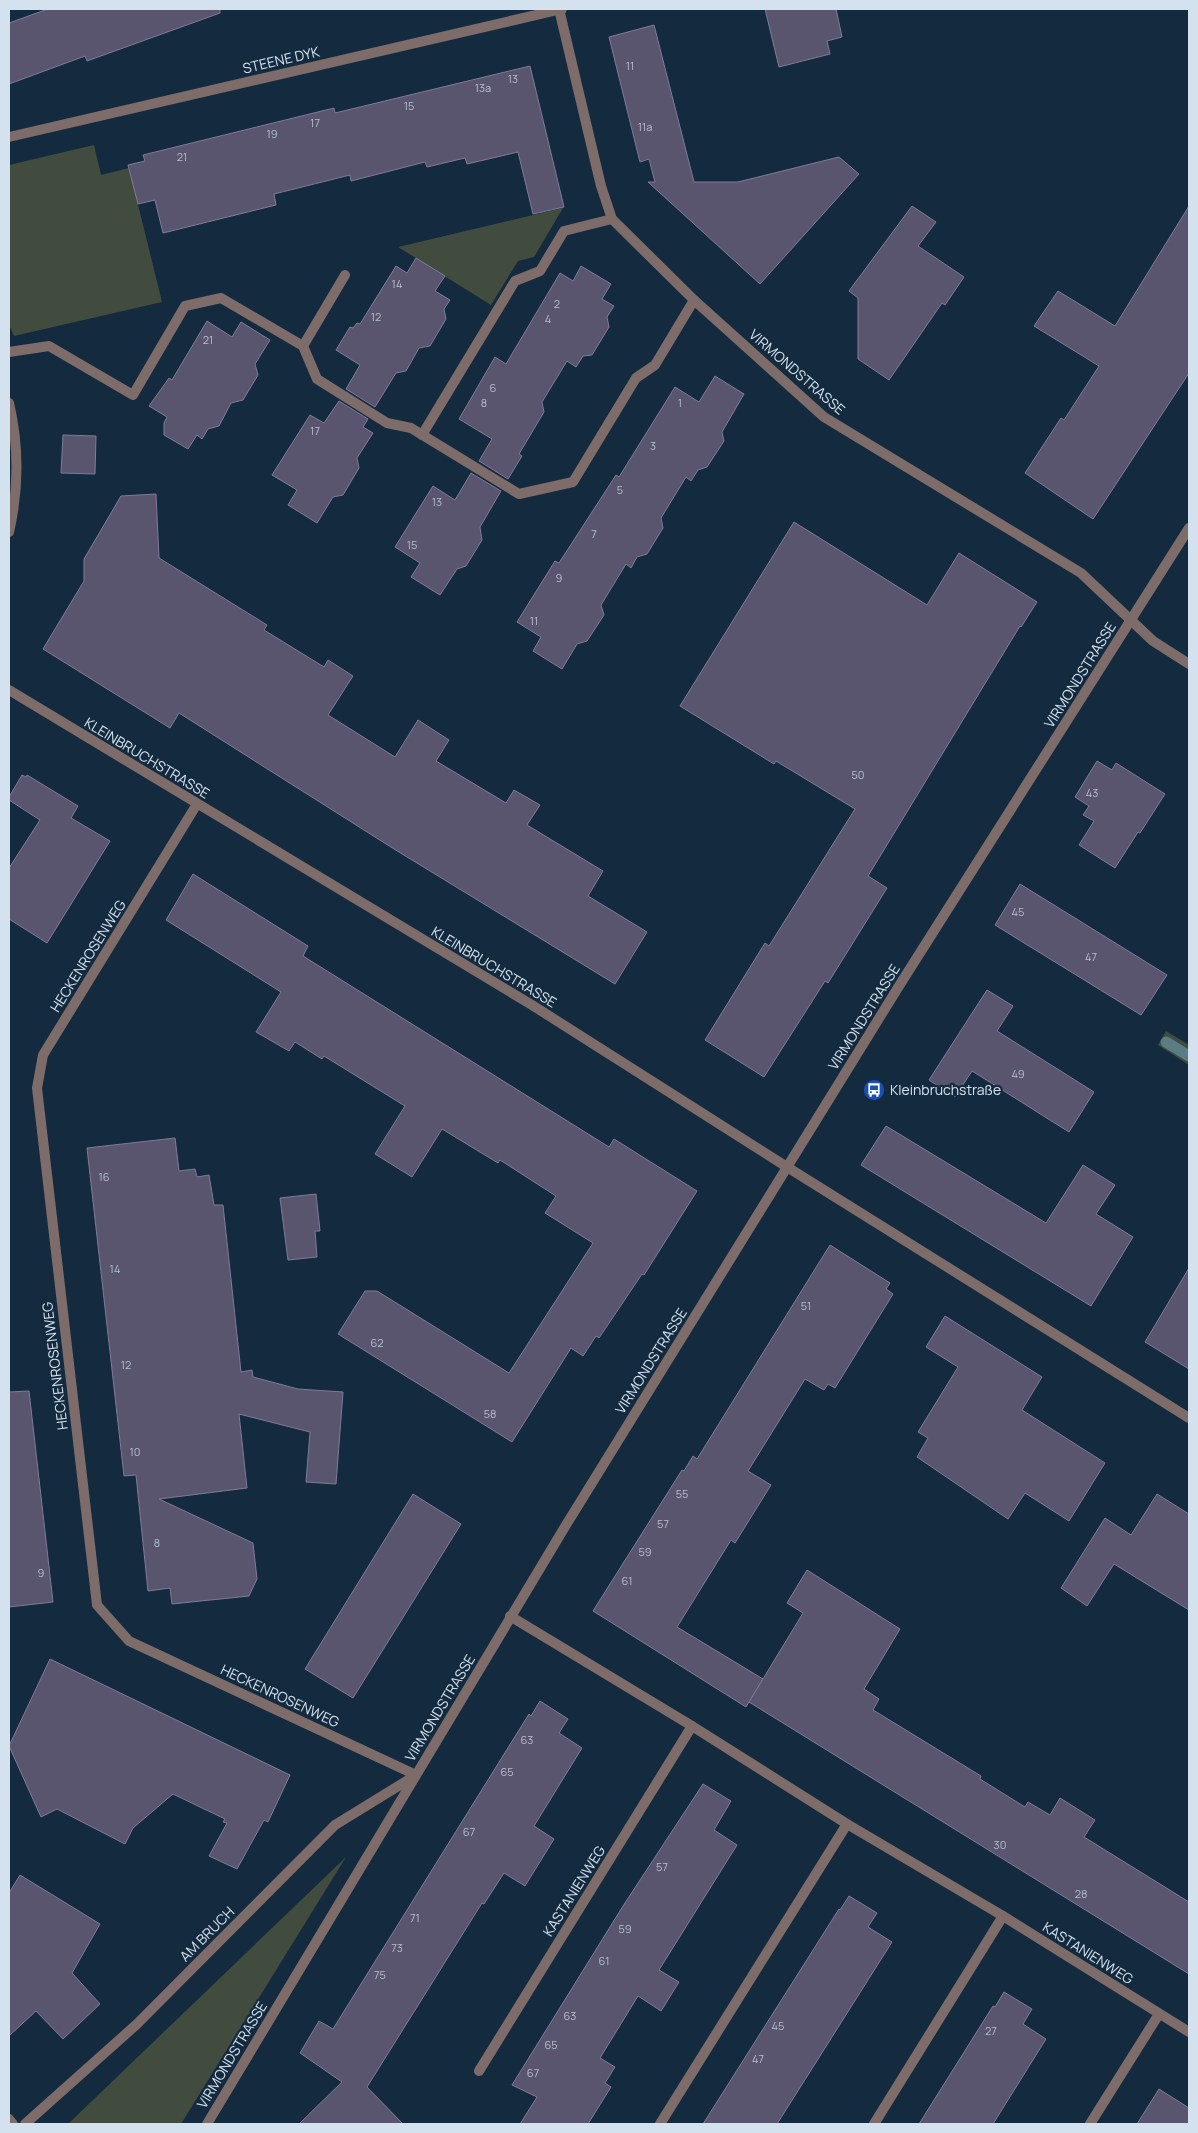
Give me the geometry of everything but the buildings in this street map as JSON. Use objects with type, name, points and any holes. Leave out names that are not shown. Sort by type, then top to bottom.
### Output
[{"type":"street","name":"STEENE DYK","points":[[9,138],[561,9],[601,186],[612,220]]},
{"type":"street","name":"VIRMONDSTRASSE","points":[[612,220],[694,300],[824,417],[1081,573],[1131,621]]},
{"type":"street","points":[[422,435],[515,281],[540,271],[564,231],[612,220]]},
{"type":"street","points":[[303,346],[345,275]]},
{"type":"street","points":[[9,352],[49,346],[133,395],[185,306],[221,298],[303,346],[317,379],[386,423],[411,428],[519,494],[572,482],[636,378],[655,365],[694,300]]},
{"type":"street","points":[[9,403],[14,424],[17,483],[9,532]]},
{"type":"street","name":"VIRMONDSTRASSE","points":[[207,2124],[510,1616],[899,986],[1189,528]]},
{"type":"street","points":[[1131,621],[1153,641],[1189,664]]},
{"type":"street","name":"KLEINBRUCHSTRASSE","points":[[9,690],[532,1005],[1189,1418]]},
{"type":"street","name":"HECKENROSENWEG","points":[[197,804],[43,1055],[37,1088],[97,1605],[129,1641],[416,1775]]},
{"type":"street","name":"KASTANIENWEG","points":[[510,1616],[692,1726],[848,1824],[1003,1916],[1189,2032]]},
{"type":"street","name":"KASTANIENWEG","points":[[479,2071],[692,1726]]},
{"type":"street","name":"AM BRUCH","points":[[25,2124],[137,2024],[335,1825],[416,1775]]},
{"type":"street","points":[[660,2124],[848,1824]]},
{"type":"street","points":[[874,2124],[1003,1916]]},
{"type":"street","points":[[1090,2124],[1159,2014]]},
{"type":"street","points":[[9,2119],[13,2124]]},
{"type":"green space","points":[[94,145],[101,175],[129,168],[162,302],[14,336],[9,325],[9,165]]},
{"type":"green space","points":[[563,208],[534,257],[518,261],[491,305],[398,247]]},
{"type":"green space","points":[[1166,1031],[1189,1045],[1189,1065],[1158,1045]]},
{"type":"green space","points":[[346,1857],[181,2124],[68,2124]]},
{"type":"waterway","points":[[1166,1042],[1189,1056]]},
{"type":"place","name":"Kleinbruchstraße","points":[[874,1090]]}]
